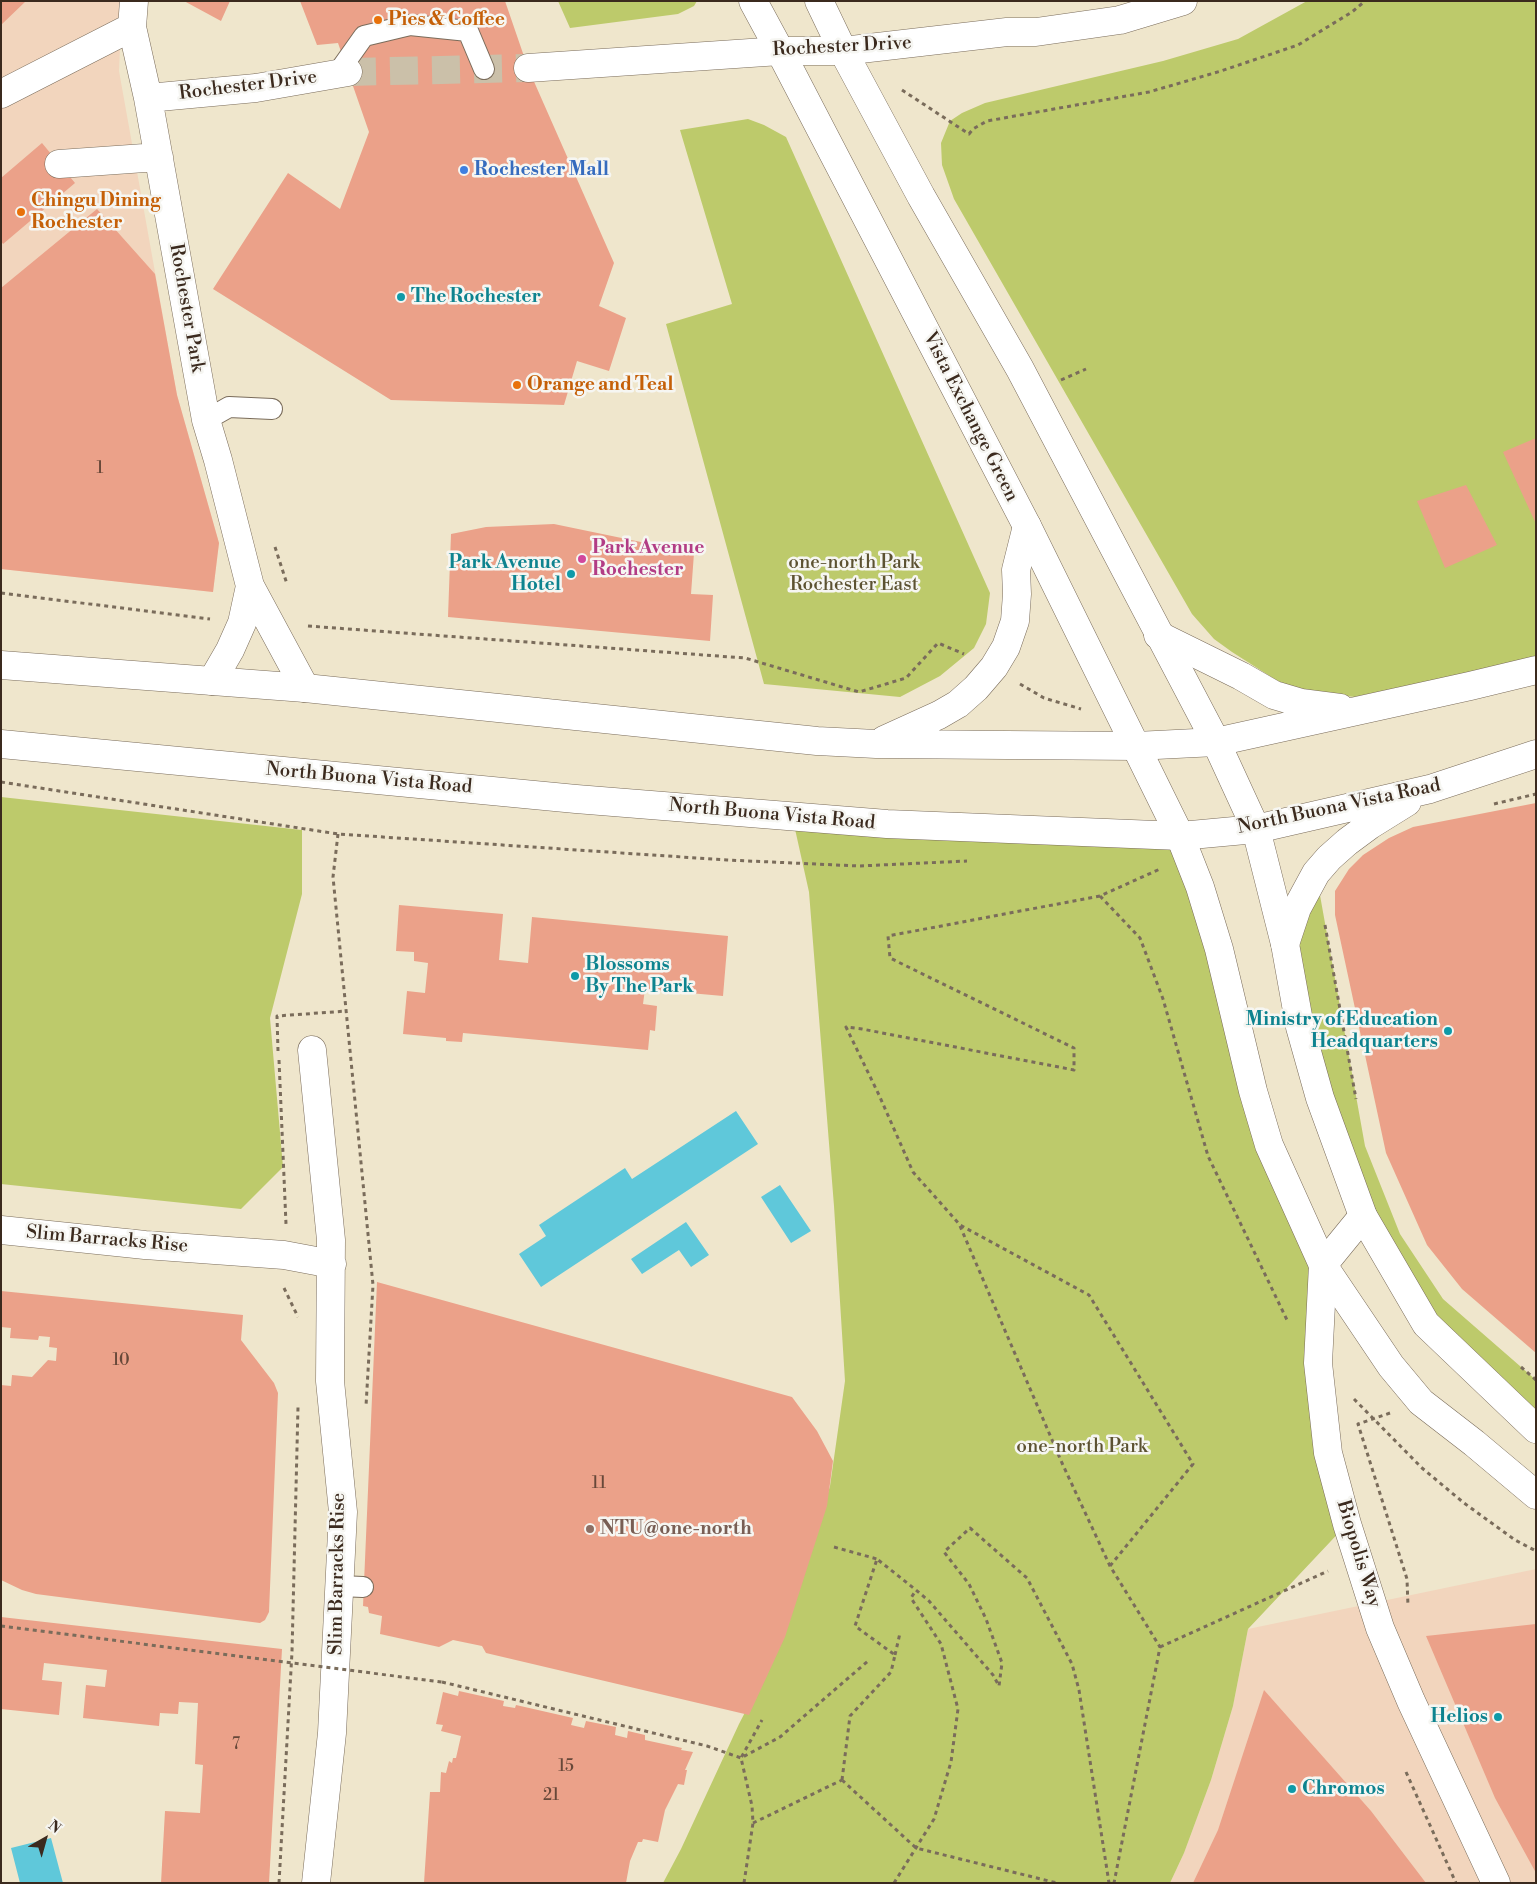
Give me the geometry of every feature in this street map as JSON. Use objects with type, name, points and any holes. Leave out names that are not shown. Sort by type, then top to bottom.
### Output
[{"type":"street","name":"Vista Exchange Green","points":[[753,1],[1027,526],[1116,710],[1136,746],[1180,836],[1200,886],[1219,949],[1253,1091],[1269,1145],[1323,1265],[1391,1366],[1421,1402],[1536,1494]]},
{"type":"street","points":[[819,1],[843,51],[921,196],[1020,369],[1158,635],[1216,742],[1256,828],[1285,944],[1300,1027],[1336,1144],[1363,1216],[1426,1324],[1536,1429]]},
{"type":"street","name":"Rochester Drive","points":[[528,68],[780,51],[843,51],[1007,32],[1036,32],[1110,22],[1183,1]]},
{"type":"street","name":"Rochester Park","points":[[1,94],[133,14],[206,420],[250,586],[305,688]]},
{"type":"street","name":"Rochester Drive","points":[[148,98],[256,88],[342,73]]},
{"type":"street","points":[[59,164],[159,157]]},
{"type":"street","points":[[876,744],[939,715],[958,704],[976,688],[994,667],[1006,647],[1015,621],[1016,570],[1027,526]]},
{"type":"street","name":"Rochester Park","points":[[212,682],[230,650],[242,623],[250,586]]},
{"type":"street","points":[[1158,635],[1241,676],[1274,695],[1301,704],[1360,711]]},
{"type":"street","points":[[1,665],[305,688],[817,741],[876,744],[1136,746],[1216,742],[1536,670]]},
{"type":"street","name":"North Buona Vista Road","points":[[1,744],[576,799],[887,824],[1180,836],[1256,828],[1430,789],[1536,754]]},
{"type":"street","points":[[1285,944],[1305,890],[1329,858],[1370,825],[1430,789]]},
{"type":"street","name":"Slim Barracks Rise","points":[[312,1050],[331,1240],[330,1381],[351,1587],[332,1732],[316,1883]]},
{"type":"street","points":[[1323,1265],[1363,1216]]},
{"type":"street","name":"Slim Barracks Rise","points":[[1,1230],[145,1245],[284,1255],[332,1264]]},
{"type":"street","name":"Biopolis Way","points":[[1323,1265],[1318,1363],[1328,1453],[1345,1515],[1380,1628],[1411,1700],[1496,1883]]},
{"type":"lane","points":[[342,73],[364,36],[410,25],[468,31],[484,69]]},
{"type":"lane","points":[[206,420],[229,407],[272,409]]},
{"type":"path","points":[[901,90],[969,134],[973,128],[987,121],[1149,92],[1221,71],[1298,45],[1352,12],[1365,1]]},
{"type":"path","points":[[1,593],[215,620]]},
{"type":"path","points":[[301,625],[745,658],[859,692],[906,678],[938,643],[994,667],[1044,698],[1086,711]]},
{"type":"path","points":[[1,782],[338,834],[727,860],[859,866],[972,861]]},
{"type":"path","points":[[338,834],[333,877],[338,930]]},
{"type":"path","points":[[1114,1883],[1160,1647],[1110,1566],[1062,1463],[960,1225],[913,1172],[879,1094],[846,1027],[1074,1070],[1074,1048],[890,958],[888,936],[1100,896],[1167,866],[1158,865]]},
{"type":"path","points":[[1100,896],[1140,938],[1163,999],[1208,1156],[1284,1316],[1290,1324]]},
{"type":"path","points":[[1325,921],[1358,1107]]},
{"type":"path","points":[[960,1225],[1089,1295],[1193,1464],[1110,1566]]},
{"type":"path","points":[[284,1288],[301,1323]]},
{"type":"path","points":[[1353,1398],[1422,1468],[1464,1503],[1515,1540],[1536,1551]]},
{"type":"path","points":[[1409,1614],[1407,1579],[1358,1424],[1421,1402]]},
{"type":"path","points":[[279,1883],[292,1652],[299,1403]]},
{"type":"path","points":[[834,1547],[877,1559],[916,1590],[929,1601],[993,1675],[999,1686],[1002,1663],[986,1619],[969,1584],[944,1552],[970,1528],[1027,1578],[1072,1664],[1079,1690],[1109,1883]]},
{"type":"path","points":[[877,1559],[856,1626],[895,1655]]},
{"type":"path","points":[[1160,1647],[1329,1571]]},
{"type":"path","points":[[894,1883],[934,1819],[951,1762],[958,1709],[941,1644],[911,1598],[916,1590]]},
{"type":"path","points":[[1,1626],[442,1682],[707,1746],[740,1758],[780,1737],[868,1661]]},
{"type":"path","points":[[842,1780],[850,1716],[891,1672],[900,1633]]},
{"type":"path","points":[[744,1883],[753,1824],[752,1806],[740,1758],[762,1720]]},
{"type":"path","points":[[842,1780],[916,1848],[1057,1883]]},
{"type":"path","points":[[753,1824],[842,1780]]},
{"type":"shaded area","points":[[1,1],[122,1],[119,71],[177,395],[219,543],[213,592],[1,569]]},
{"type":"shaded area","points":[[1536,1569],[1536,1883],[1170,1883],[1184,1853],[1211,1780],[1233,1706],[1248,1629]]},
{"type":"green space","points":[[558,1],[697,1],[694,6],[678,14],[570,28]]},
{"type":"green space","points":[[1307,1],[1536,1],[1536,658],[1355,697],[1298,690],[1276,680],[1214,639],[1192,614],[954,199],[942,165],[941,143],[950,121],[962,113],[985,103],[1163,61],[1238,39]]},
{"type":"green space","name":"one-north Park Rochester East","points":[[748,119],[786,137],[990,593],[986,624],[974,648],[940,676],[900,697],[764,684],[666,324],[732,304],[680,130]]},
{"type":"green space","points":[[1,797],[302,830],[302,894],[270,1018],[283,1167],[241,1209],[1,1184]]},
{"type":"green space","name":"one-north Park","points":[[795,829],[1180,836],[1323,1265],[1318,1363],[1347,1524],[1248,1629],[1233,1706],[1211,1780],[1184,1853],[1170,1883],[663,1883],[769,1666],[806,1568],[830,1486],[845,1381],[834,1206],[809,892]]},
{"type":"green space","points":[[1316,873],[1365,1146],[1400,1234],[1443,1299],[1536,1380],[1536,1428],[1461,1357],[1336,1144],[1291,925]]},
{"type":"water","points":[[736,1111],[758,1144],[541,1287],[519,1254],[546,1236],[539,1225],[625,1168],[632,1179]]},
{"type":"water","points":[[780,1185],[811,1231],[791,1243],[761,1197]]},
{"type":"water","points":[[686,1222],[709,1255],[691,1267],[679,1250],[642,1274],[631,1259]]},
{"type":"water","points":[[51,1838],[63,1883],[20,1883],[11,1848]]},
{"type":"building","points":[[1,1],[26,1],[1,25]]},
{"type":"building","points":[[184,1],[230,1],[221,21]]},
{"type":"building","points":[[300,1],[505,1],[528,68],[614,263],[599,306],[626,318],[609,371],[577,361],[564,405],[391,400],[213,289],[288,173],[340,209],[369,132],[338,43],[317,45]]},
{"type":"building","name":"Chingu Dining Rochester","points":[[42,143],[75,183],[3,244],[1,241],[1,178]]},
{"type":"building","points":[[97,209],[155,274],[177,395],[219,543],[213,592],[1,569],[1,288]]},
{"type":"building","points":[[1536,438],[1536,524],[1503,452]]},
{"type":"building","points":[[1466,485],[1497,545],[1445,568],[1417,501]]},
{"type":"building","name":"Park Avenue Hotel","points":[[554,524],[694,553],[691,594],[713,595],[710,641],[448,617],[451,534],[486,527]]},
{"type":"building","name":"Ministry of Education Headquarters","points":[[1536,803],[1536,1353],[1462,1289],[1427,1245],[1386,1153],[1335,915],[1335,891],[1349,869],[1363,855],[1389,838],[1413,827]]},
{"type":"building","name":"Blossoms By The Park","points":[[399,905],[503,914],[499,960],[528,963],[532,917],[728,936],[723,996],[645,989],[643,1004],[657,1006],[655,1031],[650,1030],[648,1050],[463,1033],[462,1042],[446,1041],[446,1038],[403,1034],[407,991],[425,993],[428,963],[414,961],[414,952],[396,951]]},
{"type":"building","name":"NTU@one-north","points":[[377,1282],[792,1397],[817,1431],[833,1461],[827,1506],[785,1637],[749,1715],[486,1653],[482,1646],[453,1640],[439,1647],[380,1634],[382,1616],[369,1613],[368,1607],[363,1606]]},
{"type":"building","points":[[1,1291],[243,1315],[241,1340],[274,1383],[278,1393],[269,1612],[265,1620],[260,1623],[36,1594],[1,1580],[1,1385],[11,1386],[12,1375],[32,1377],[48,1360],[56,1361],[57,1348],[49,1347],[50,1337],[39,1336],[38,1340],[10,1338],[11,1328],[1,1327]]},
{"type":"building","points":[[1,1617],[282,1649],[269,1883],[161,1883],[165,1811],[200,1813],[203,1765],[195,1764],[198,1703],[179,1702],[178,1714],[160,1713],[159,1726],[83,1718],[86,1685],[105,1687],[107,1670],[44,1663],[42,1680],[62,1682],[59,1715],[1,1709]]},
{"type":"building","name":"Helios","points":[[1536,1624],[1536,1873],[1495,1798],[1426,1636]]},
{"type":"building","name":"Chromos","points":[[1264,1690],[1371,1811],[1426,1883],[1193,1883],[1218,1830]]},
{"type":"building","points":[[459,1691],[504,1701],[503,1706],[515,1708],[516,1705],[573,1718],[571,1725],[584,1728],[586,1721],[616,1727],[615,1735],[627,1738],[628,1731],[645,1735],[645,1740],[693,1752],[685,1770],[687,1770],[684,1785],[678,1784],[665,1810],[658,1842],[643,1839],[642,1842],[638,1842],[630,1861],[626,1883],[424,1883],[430,1792],[440,1792],[441,1772],[446,1773],[449,1761],[452,1763],[453,1758],[456,1758],[461,1736],[441,1731],[443,1725],[436,1724],[443,1692],[458,1696]]},
{"type":"tunnel","points":[[348,72],[528,68]]},
{"type":"place","name":"Pies & Coffee","points":[[378,20]]},
{"type":"place","name":"Rochester Mall","points":[[464,170]]},
{"type":"place","name":"Chingu Dining Rochester","points":[[21,212]]},
{"type":"place","name":"The Rochester","points":[[401,297]]},
{"type":"place","name":"Orange and Teal","points":[[517,385]]},
{"type":"place","name":"Park Avenue Rochester","points":[[582,559]]},
{"type":"place","name":"Park Avenue Hotel","points":[[571,574]]},
{"type":"place","name":"Blossoms By The Park","points":[[575,976]]},
{"type":"place","name":"Ministry of Education Headquarters","points":[[1448,1031]]},
{"type":"place","name":"NTU@one-north","points":[[590,1529]]},
{"type":"place","name":"Helios","points":[[1498,1717]]},
{"type":"place","name":"Chromos","points":[[1292,1789]]}]
